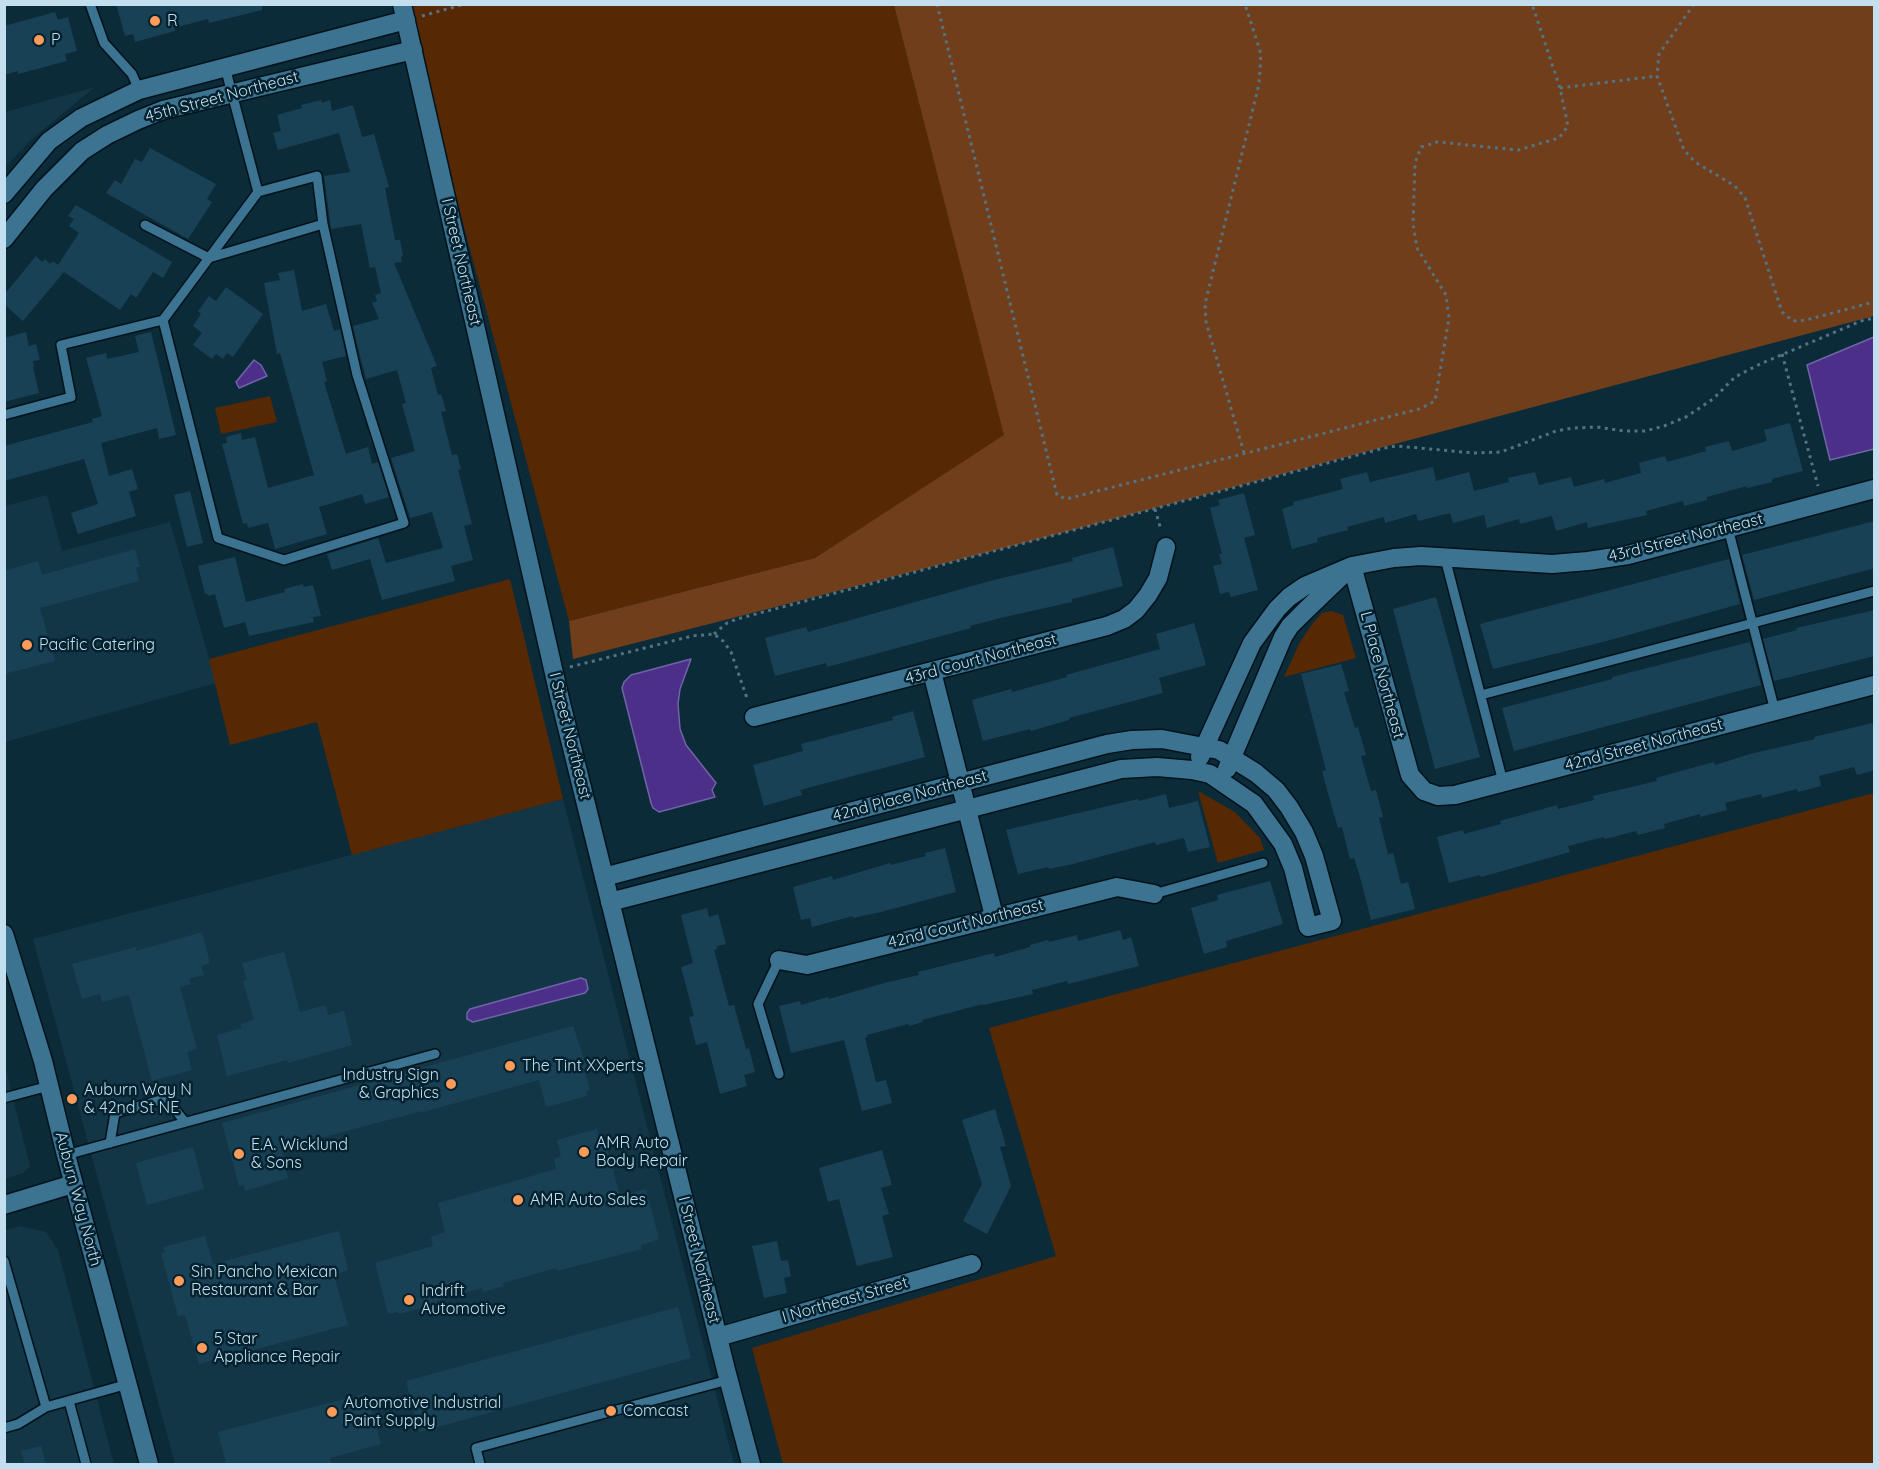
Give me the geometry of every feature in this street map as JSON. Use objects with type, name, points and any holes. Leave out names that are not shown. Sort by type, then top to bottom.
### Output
[{"type":"street","name":"45th Street Northeast","points":[[4,194],[49,141],[81,118],[139,90],[225,67],[404,12]]},
{"type":"street","name":"I Street Northeast","points":[[404,12],[554,671],[728,1380],[751,1464]]},
{"type":"street","name":"45th Street Northeast","points":[[4,239],[44,189],[82,151],[107,135],[138,120],[163,110],[413,50]]},
{"type":"street","name":"43rd Street Northeast","points":[[1208,776],[1219,752],[1252,643],[1277,609],[1305,586],[1352,566],[1394,558],[1421,556],[1552,564],[1628,555],[1875,489]]},
{"type":"street","name":"43rd Court Northeast","points":[[754,717],[1107,626],[1124,619],[1136,610],[1158,578],[1166,547]]},
{"type":"street","name":"43rd Street Northeast","points":[[1208,776],[1283,637],[1305,610],[1352,566]]},
{"type":"street","name":"L Place Northeast","points":[[1352,566],[1410,775],[1415,783]]},
{"type":"street","points":[[932,672],[994,916]]},
{"type":"street","name":"42nd Street Northeast","points":[[1415,783],[1424,791],[1438,796],[1455,795],[1875,685]]},
{"type":"street","name":"42nd Place Northeast","points":[[604,877],[960,782],[1132,740],[1162,740],[1219,752]]},
{"type":"street","points":[[1208,776],[1254,804],[1283,844],[1293,868],[1308,927],[1332,921],[1314,856],[1304,832],[1289,807],[1276,790],[1256,773],[1219,752]]},
{"type":"street","name":"42nd Place Northeast","points":[[610,902],[1121,769],[1157,767],[1208,776]]},
{"type":"street","name":"42nd Court Northeast","points":[[779,960],[807,965],[994,916],[1117,887],[1154,894]]},
{"type":"street","name":"Auburn Way North","points":[[4,934],[10,976],[49,1086],[149,1464]]},
{"type":"street","points":[[4,1205],[74,1184]]},
{"type":"street","name":"I Northeast Street","points":[[718,1337],[972,1264]]},
{"type":"lane","points":[[90,4],[104,44],[132,74],[139,90]]},
{"type":"lane","points":[[225,67],[258,192]]},
{"type":"lane","points":[[4,415],[71,397],[61,345],[163,320],[258,192],[318,176],[323,224],[357,375],[404,523],[284,561],[218,538],[163,320]]},
{"type":"lane","points":[[145,225],[209,258],[323,224]]},
{"type":"lane","points":[[1728,528],[1775,711]]},
{"type":"lane","points":[[1444,558],[1503,782]]},
{"type":"lane","points":[[1480,695],[1875,591]]},
{"type":"lane","points":[[1154,894],[1263,863]]},
{"type":"lane","points":[[779,960],[758,1004],[779,1074]]},
{"type":"lane","points":[[66,1155],[435,1054]]},
{"type":"lane","points":[[4,1098],[49,1086]]},
{"type":"lane","points":[[110,1143],[115,1113],[164,1099],[185,1122]]},
{"type":"lane","points":[[4,1261],[46,1407]]},
{"type":"lane","points":[[480,1464],[476,1448],[728,1380]]},
{"type":"lane","points":[[4,1428],[18,1424],[46,1407],[128,1384]]},
{"type":"lane","points":[[69,1401],[86,1464]]},
{"type":"path","points":[[404,12],[465,4]]},
{"type":"path","points":[[937,4],[1057,495],[1066,499],[1419,409],[1435,401],[1449,318],[1446,295],[1417,248],[1413,225],[1414,163],[1421,147],[1437,142],[1518,150],[1559,138],[1568,126],[1560,88],[1532,4]]},
{"type":"path","points":[[1244,454],[1206,322],[1205,304],[1259,84],[1262,54],[1245,4]]},
{"type":"path","points":[[1694,4],[1659,54],[1658,76],[1684,150],[1695,162],[1735,186],[1745,198],[1782,312],[1793,321],[1806,320],[1875,302]]},
{"type":"path","points":[[1560,88],[1658,76]]},
{"type":"path","points":[[554,671],[692,636],[714,634],[727,623],[737,619],[1384,448],[1397,446],[1474,453],[1501,452],[1556,431],[1574,428],[1597,427],[1624,431],[1664,426],[1686,417],[1713,399],[1735,377],[1782,354],[1861,321],[1875,318]]},
{"type":"path","points":[[1782,354],[1822,503]]},
{"type":"path","points":[[1155,508],[1166,547]]},
{"type":"path","points":[[714,634],[731,652],[754,717]]},
{"type":"shaded area","points":[[405,5],[894,5],[1005,435],[815,558],[569,621]]},
{"type":"shaded area","points":[[894,5],[1874,5],[1874,316],[1032,541],[573,659],[569,621],[815,558],[1004,435]]},
{"type":"shaded area","points":[[95,87],[32,139],[5,167],[5,112]]},
{"type":"shaded area","points":[[1874,337],[1874,449],[1830,460],[1807,365]]},
{"type":"shaded area","points":[[254,360],[261,365],[267,376],[239,388],[236,382]]},
{"type":"shaded area","points":[[270,396],[277,422],[221,434],[215,408]]},
{"type":"shaded area","points":[[47,495],[62,551],[170,522],[216,683],[5,742],[5,506]]},
{"type":"shaded area","points":[[510,579],[563,799],[352,855],[317,722],[230,745],[209,659]]},
{"type":"shaded area","points":[[1331,611],[1343,615],[1356,658],[1284,677],[1300,642],[1313,623],[1322,613]]},
{"type":"shaded area","points":[[691,659],[680,689],[678,704],[680,729],[686,745],[716,783],[712,790],[715,797],[659,812],[653,808],[651,803],[622,688],[631,675]]},
{"type":"shaded area","points":[[1198,791],[1235,812],[1260,838],[1264,850],[1218,863]]},
{"type":"shaded area","points":[[1874,793],[1874,1464],[783,1464],[752,1348],[1056,1256],[989,1028]]},
{"type":"shaded area","points":[[563,799],[734,1464],[175,1464],[33,939]]},
{"type":"shaded area","points":[[581,978],[586,980],[588,989],[585,993],[473,1022],[467,1019],[470,1009]]},
{"type":"shaded area","points":[[4,1062],[30,1167],[23,1173],[5,1179]]},
{"type":"shaded area","points":[[21,1226],[46,1232],[58,1250],[114,1464],[5,1464],[5,1230]]},
{"type":"building","name":"R","points":[[116,4],[262,4],[262,10],[209,23],[208,19],[135,42],[133,34],[125,36]]},
{"type":"building","name":"P","points":[[55,12],[58,20],[68,17],[77,51],[65,54],[67,61],[18,74],[18,71],[4,75],[4,26]]},
{"type":"building","points":[[321,100],[322,103],[330,100],[332,111],[353,105],[362,137],[374,134],[389,187],[385,188],[395,240],[400,240],[403,256],[401,257],[402,262],[394,263],[437,366],[431,368],[438,395],[441,394],[446,411],[441,412],[452,455],[457,454],[461,469],[458,470],[472,524],[464,526],[473,560],[451,566],[455,581],[382,600],[370,559],[332,570],[327,554],[378,538],[386,563],[443,548],[432,512],[410,518],[391,458],[415,451],[402,404],[406,403],[397,370],[366,379],[359,352],[353,326],[379,319],[372,303],[377,301],[375,295],[381,293],[375,267],[370,268],[361,224],[331,229],[324,176],[350,172],[339,133],[278,150],[273,133],[281,131],[277,115]]},
{"type":"building","points":[[150,148],[216,184],[207,199],[212,202],[188,239],[106,193],[115,180],[121,184],[135,159],[142,162]]},
{"type":"building","points":[[76,205],[172,262],[163,278],[153,272],[136,298],[131,294],[120,310],[64,272],[23,321],[4,304],[4,295],[36,256],[42,262],[45,259],[50,264],[53,261],[58,265],[79,233],[69,226],[74,219],[68,216]]},
{"type":"building","points":[[294,270],[302,311],[326,304],[334,331],[340,329],[346,356],[322,362],[327,381],[324,382],[346,454],[368,447],[372,464],[378,462],[389,497],[365,504],[362,494],[319,507],[327,534],[275,549],[268,523],[248,528],[247,523],[243,524],[222,444],[227,443],[226,437],[241,433],[242,440],[255,437],[268,488],[314,475],[280,353],[277,354],[264,283],[280,280],[278,273]]},
{"type":"building","points":[[226,287],[263,314],[233,357],[227,353],[223,359],[216,354],[212,359],[193,345],[202,333],[193,326],[201,314],[198,311],[209,296],[216,301]]},
{"type":"building","points":[[26,332],[29,346],[36,344],[40,360],[33,361],[39,393],[4,402],[4,338]]},
{"type":"building","points":[[151,332],[176,435],[159,439],[157,428],[101,443],[109,476],[132,469],[138,489],[129,492],[136,516],[78,534],[71,513],[98,504],[84,459],[4,481],[4,446],[93,422],[92,419],[102,416],[86,358],[106,353],[107,359],[139,352],[135,336]]},
{"type":"building","points":[[1790,423],[1803,471],[1772,479],[1772,482],[1707,497],[1707,500],[1684,506],[1683,501],[1646,511],[1647,515],[1588,528],[1587,522],[1556,531],[1552,516],[1520,524],[1519,519],[1487,528],[1484,515],[1453,523],[1450,513],[1418,521],[1416,514],[1385,523],[1384,517],[1347,527],[1348,530],[1317,538],[1318,542],[1292,549],[1282,509],[1294,505],[1293,502],[1343,489],[1340,479],[1367,472],[1370,482],[1433,467],[1436,481],[1469,472],[1474,491],[1509,482],[1508,478],[1535,472],[1539,485],[1571,477],[1574,487],[1604,479],[1605,483],[1641,473],[1639,463],[1665,456],[1667,462],[1706,451],[1705,447],[1729,441],[1732,451],[1767,441],[1764,430]]},
{"type":"building","points":[[190,491],[203,543],[187,547],[174,495]]},
{"type":"building","points":[[1244,493],[1255,535],[1244,538],[1258,590],[1231,597],[1229,592],[1220,594],[1213,566],[1222,564],[1219,554],[1222,554],[1210,508],[1220,505],[1218,500]]},
{"type":"building","points":[[1875,521],[1875,568],[1754,600],[1742,555]]},
{"type":"building","points":[[1113,547],[1123,586],[1072,599],[1072,602],[1000,618],[827,667],[826,663],[775,676],[765,638],[806,627],[808,632],[990,581],[1073,561],[1072,558]]},
{"type":"building","points":[[135,549],[140,567],[136,567],[139,581],[40,608],[55,661],[4,674],[4,571],[38,561],[42,575]]},
{"type":"building","points":[[235,557],[246,602],[285,592],[284,589],[303,584],[304,587],[313,585],[321,616],[313,617],[314,622],[249,636],[245,622],[224,628],[215,594],[208,596],[207,593],[205,594],[198,566]]},
{"type":"building","points":[[1729,559],[1740,604],[1603,642],[1493,669],[1480,624]]},
{"type":"building","points":[[1436,597],[1480,757],[1435,769],[1393,609]]},
{"type":"building","points":[[1875,610],[1875,656],[1774,681],[1763,639],[1797,630],[1796,628]]},
{"type":"building","points":[[1194,623],[1206,665],[1159,678],[1163,693],[1069,718],[1069,720],[1031,731],[1030,729],[983,741],[972,700],[1011,689],[1012,692],[1160,649],[1156,634]]},
{"type":"building","points":[[1750,642],[1761,685],[1514,751],[1502,708]]},
{"type":"building","points":[[1341,664],[1349,691],[1344,692],[1366,755],[1361,756],[1371,791],[1376,790],[1383,817],[1379,818],[1388,854],[1393,853],[1401,884],[1408,882],[1415,909],[1371,920],[1354,858],[1350,859],[1342,827],[1338,828],[1329,797],[1322,771],[1326,770],[1301,674]]},
{"type":"building","points":[[913,711],[925,757],[800,790],[802,795],[764,806],[753,765],[803,751],[801,744],[893,720],[892,717]]},
{"type":"building","points":[[1872,723],[1875,732],[1875,770],[1857,775],[1854,767],[1819,776],[1821,786],[1798,792],[1797,789],[1762,798],[1761,794],[1725,803],[1727,810],[1700,817],[1700,814],[1664,824],[1665,828],[1638,835],[1636,831],[1568,846],[1570,852],[1481,877],[1480,875],[1449,883],[1437,837],[1463,830],[1464,834],[1557,805],[1558,809],[1594,800],[1593,796],[1657,781],[1656,778],[1688,769],[1714,762],[1715,765]]},
{"type":"building","points":[[1166,794],[1169,808],[1198,801],[1210,847],[1188,852],[1184,838],[1156,845],[1155,842],[1073,864],[1018,874],[1006,830]]},
{"type":"building","points":[[945,848],[956,892],[812,927],[810,918],[801,920],[793,887],[832,876],[833,880],[890,863],[891,865],[926,856],[925,853]]},
{"type":"building","points":[[1270,881],[1283,924],[1226,941],[1227,947],[1204,954],[1191,908],[1218,900],[1217,895]]},
{"type":"building","points":[[707,908],[709,917],[718,914],[726,944],[717,946],[714,950],[729,1006],[734,1005],[755,1072],[744,1075],[747,1086],[720,1094],[707,1042],[696,1045],[689,1017],[694,1016],[681,967],[693,963],[681,915]]},
{"type":"building","points":[[1120,930],[1123,940],[1131,937],[1139,966],[1068,984],[1067,981],[1032,990],[1033,994],[983,1004],[922,1020],[923,1022],[909,1026],[908,1024],[867,1035],[865,1038],[876,1082],[886,1080],[892,1103],[862,1111],[844,1040],[791,1053],[779,1006],[800,1001],[801,1005],[828,997],[829,999],[919,975],[918,972],[994,953],[995,957],[1048,940],[1049,942],[1077,935],[1078,941]]},
{"type":"building","points":[[202,932],[210,963],[201,966],[204,975],[189,979],[191,984],[180,987],[197,1049],[187,1052],[192,1070],[152,1081],[129,995],[102,1002],[100,994],[82,999],[72,964],[136,947],[136,951]]},
{"type":"building","points":[[284,952],[300,1012],[326,1005],[328,1015],[344,1011],[352,1045],[288,1063],[287,1060],[227,1076],[217,1035],[242,1028],[240,1024],[254,1020],[243,981],[247,980],[242,963]]},
{"type":"building","points":[[573,1026],[587,1067],[584,1068],[590,1090],[586,1091],[587,1096],[546,1107],[539,1080],[309,1141],[310,1145],[282,1153],[288,1178],[245,1191],[244,1185],[239,1186],[222,1123]]},
{"type":"building","points":[[995,1109],[1006,1146],[1000,1147],[1011,1186],[987,1234],[963,1221],[982,1184],[962,1120]]},
{"type":"building","points":[[597,1129],[598,1134],[603,1133],[620,1196],[646,1189],[659,1239],[641,1245],[642,1249],[557,1271],[556,1268],[503,1283],[504,1286],[483,1292],[482,1288],[437,1301],[437,1304],[399,1314],[398,1312],[388,1314],[375,1263],[433,1246],[431,1237],[445,1232],[438,1203],[556,1169],[554,1159],[561,1156],[557,1140]]},
{"type":"building","points":[[193,1147],[204,1189],[147,1205],[136,1163]]},
{"type":"building","points":[[882,1150],[892,1185],[881,1188],[889,1214],[882,1216],[893,1257],[857,1266],[839,1199],[828,1202],[819,1168]]},
{"type":"building","points":[[339,1231],[348,1270],[334,1275],[348,1325],[199,1364],[185,1315],[178,1316],[161,1253],[165,1252],[163,1247],[205,1236],[213,1264]]},
{"type":"building","points":[[777,1241],[781,1261],[788,1260],[791,1276],[784,1278],[787,1293],[764,1298],[752,1246]]},
{"type":"building","points":[[678,1307],[691,1358],[419,1432],[406,1381]]},
{"type":"building","name":"Automotive Industrial Paint Supply","points":[[367,1393],[381,1444],[330,1458],[332,1464],[226,1464],[218,1432]]},
{"type":"building","points":[[41,1446],[46,1464],[25,1464],[21,1451]]},
{"type":"place","name":"R","points":[[155,21]]},
{"type":"place","name":"P","points":[[39,40]]},
{"type":"place","name":"Pacific Catering","points":[[27,645]]},
{"type":"place","name":"The Tint XXperts","points":[[510,1066]]},
{"type":"place","name":"Industry Sign & Graphics","points":[[451,1084]]},
{"type":"place","name":"Auburn Way N & 42nd St NE","points":[[72,1099]]},
{"type":"place","name":"AMR Auto Body Repair","points":[[584,1152]]},
{"type":"place","name":"E.A. Wicklund & Sons","points":[[239,1154]]},
{"type":"place","name":"AMR Auto Sales","points":[[518,1200]]},
{"type":"place","name":"Sin Pancho Mexican Restaurant & Bar","points":[[179,1281]]},
{"type":"place","name":"Indrift Automotive","points":[[409,1300]]},
{"type":"place","name":"5 Star Appliance Repair","points":[[202,1348]]},
{"type":"place","name":"Comcast","points":[[611,1411]]},
{"type":"place","name":"Automotive Industrial Paint Supply","points":[[332,1412]]}]
